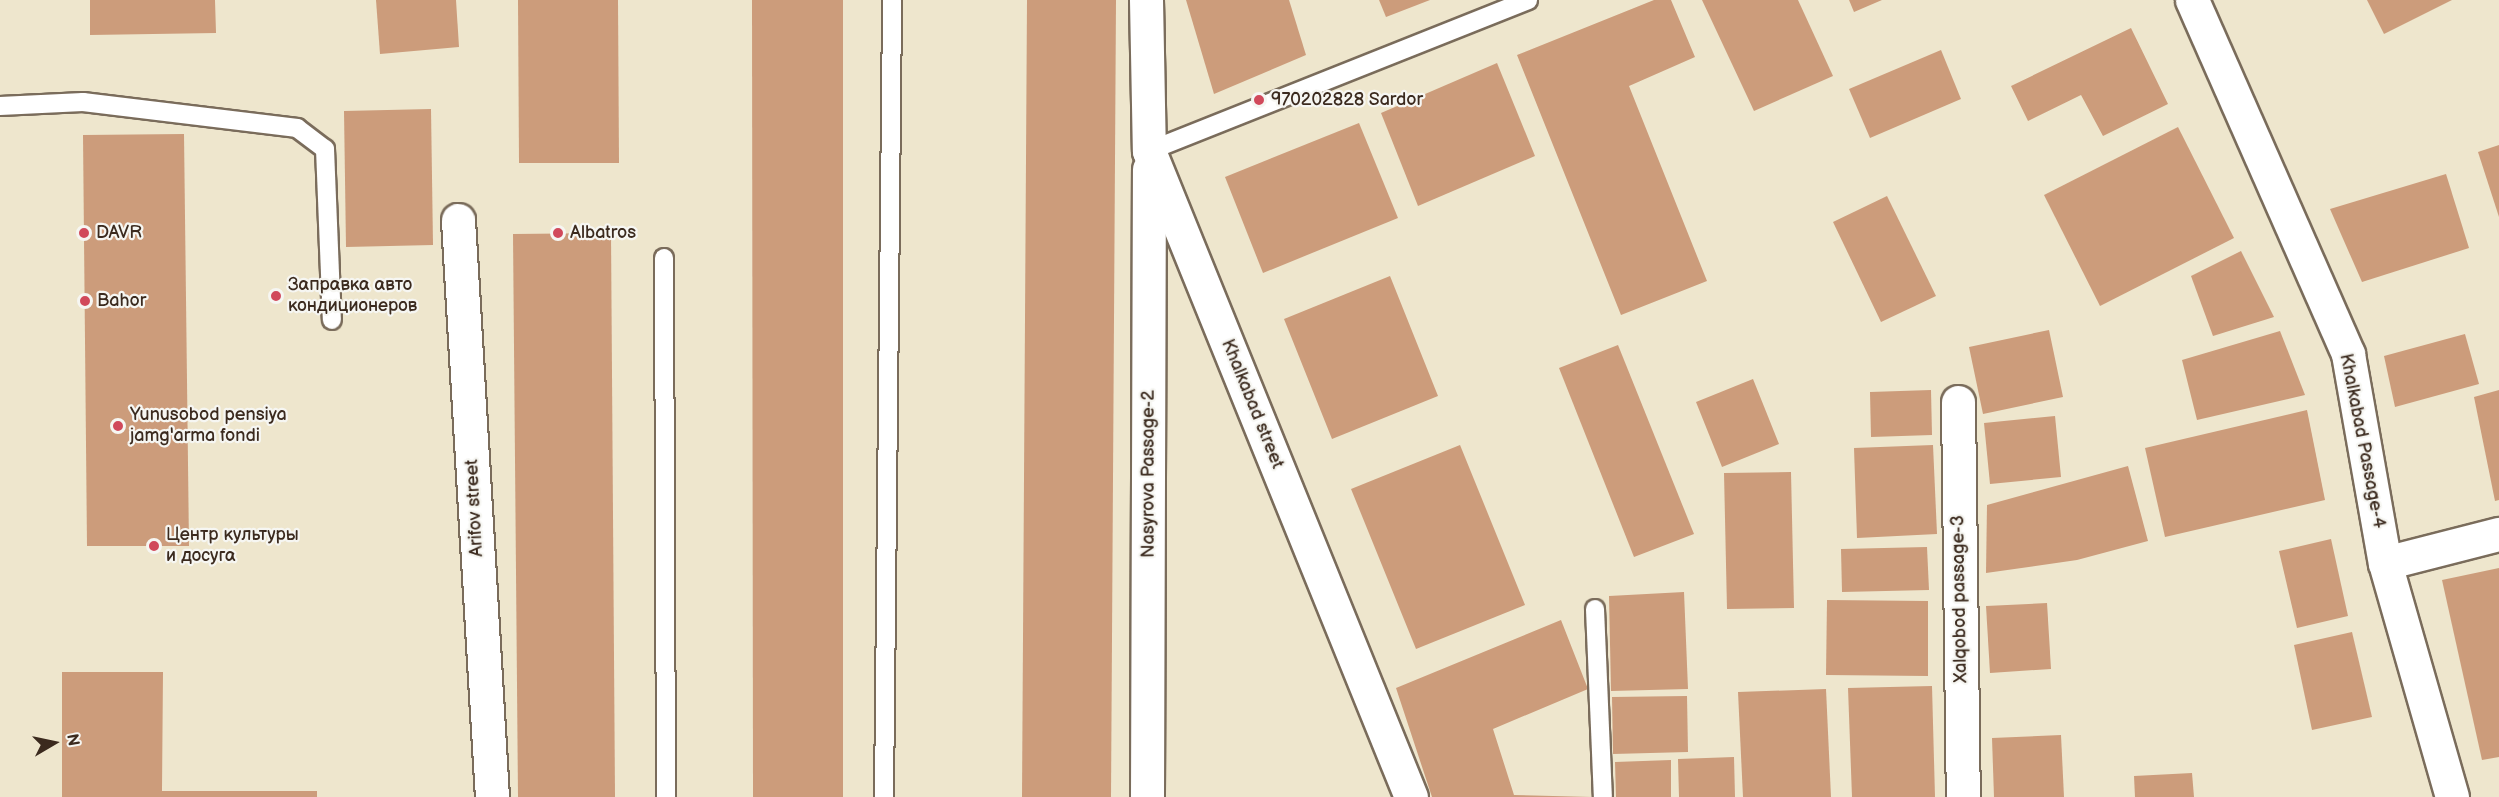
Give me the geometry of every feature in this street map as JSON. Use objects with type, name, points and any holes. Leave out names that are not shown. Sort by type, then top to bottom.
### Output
[{"type":"street","name":"Khalkabad street","points":[[1146,0],[1149,151],[1411,797]]},
{"type":"street","name":"Khalkabad Passage-4","points":[[2192,0],[2348,354],[2385,563],[2452,797]]},
{"type":"street","name":"Nasyrova Passage-2","points":[[1147,797],[1149,151]]},
{"type":"street","name":"Arifov street","points":[[458,220],[492,797]]},
{"type":"street","name":"Xalqobod passage-3","points":[[1958,402],[1963,797]]},
{"type":"street","points":[[2385,563],[2499,534]]},
{"type":"lane","points":[[884,797],[892,0]]},
{"type":"lane","points":[[1149,151],[1528,0]]},
{"type":"lane","points":[[0,106],[83,102],[297,128],[325,149],[332,320]]},
{"type":"lane","points":[[664,258],[666,797]]},
{"type":"lane","points":[[1595,609],[1604,797]]},
{"type":"building","points":[[90,0],[215,0],[216,33],[90,35]]},
{"type":"building","points":[[376,0],[456,0],[459,47],[380,54]]},
{"type":"building","points":[[518,0],[618,0],[619,163],[519,163]]},
{"type":"building","points":[[752,0],[843,0],[843,797],[753,797]]},
{"type":"building","points":[[1027,0],[1116,0],[1111,797],[1022,797]]},
{"type":"building","points":[[1186,0],[1289,0],[1306,55],[1214,94]]},
{"type":"building","points":[[1379,0],[1430,0],[1386,17]]},
{"type":"building","points":[[1654,0],[1671,0],[1695,57],[1629,86],[1707,281],[1621,315],[1517,55]]},
{"type":"building","points":[[1702,0],[1798,0],[1833,76],[1754,111]]},
{"type":"building","points":[[1849,0],[1882,0],[1854,12]]},
{"type":"building","points":[[2367,0],[2452,0],[2384,34]]},
{"type":"building","points":[[2131,28],[2168,104],[2103,136],[2081,95],[2028,121],[2011,86]]},
{"type":"building","points":[[1941,50],[1961,99],[1870,138],[1849,89]]},
{"type":"building","points":[[1497,63],[1535,156],[1418,206],[1381,113]]},
{"type":"building","points":[[431,109],[433,245],[346,247],[344,111]]},
{"type":"building","points":[[1359,123],[1398,218],[1263,273],[1225,177]]},
{"type":"building","points":[[2178,127],[2234,238],[2100,306],[2044,195]]},
{"type":"building","points":[[184,134],[189,546],[87,546],[83,135]]},
{"type":"building","points":[[2499,145],[2499,217],[2478,152]]},
{"type":"building","points":[[2446,174],[2469,248],[2362,282],[2330,209]]},
{"type":"building","points":[[1887,196],[1936,296],[1881,322],[1833,222]]},
{"type":"building","points":[[611,233],[615,797],[518,797],[513,234]]},
{"type":"building","points":[[2241,251],[2274,317],[2213,336],[2191,276]]},
{"type":"building","points":[[1390,276],[1438,396],[1332,439],[1284,319]]},
{"type":"building","points":[[2049,330],[2063,397],[1983,414],[1969,347]]},
{"type":"building","points":[[2280,331],[2305,395],[2197,420],[2182,360]]},
{"type":"building","points":[[2465,334],[2479,384],[2395,407],[2384,356]]},
{"type":"building","points":[[1618,345],[1694,534],[1634,557],[1559,368]]},
{"type":"building","points":[[1753,379],[1779,444],[1722,467],[1696,402]]},
{"type":"building","points":[[1931,390],[1932,435],[1871,437],[1870,392]]},
{"type":"building","points":[[2499,390],[2499,500],[2495,501],[2474,397]]},
{"type":"building","points":[[2307,410],[2325,500],[2165,537],[2145,448]]},
{"type":"building","points":[[2055,416],[2061,477],[1990,484],[1984,423]]},
{"type":"building","points":[[1460,445],[1525,605],[1416,649],[1351,489]]},
{"type":"building","points":[[1933,445],[1937,534],[1857,538],[1854,448]]},
{"type":"building","points":[[2128,466],[2148,541],[2077,560],[1986,573],[1987,505]]},
{"type":"building","points":[[1791,472],[1794,608],[1727,609],[1724,473]]},
{"type":"building","points":[[2331,539],[2348,616],[2297,628],[2279,551]]},
{"type":"building","points":[[1927,547],[1929,590],[1842,592],[1841,549]]},
{"type":"building","points":[[2499,568],[2499,757],[2482,760],[2442,580]]},
{"type":"building","points":[[1684,592],[1688,689],[1611,691],[1609,596]]},
{"type":"building","points":[[1827,600],[1928,601],[1928,676],[1826,675]]},
{"type":"building","points":[[2047,603],[2051,669],[1990,673],[1986,606]]},
{"type":"building","points":[[1561,620],[1588,689],[1493,729],[1514,795],[1592,797],[1432,797],[1396,688]]},
{"type":"building","points":[[2352,632],[2372,717],[2312,730],[2294,645]]},
{"type":"building","points":[[62,672],[163,672],[162,791],[317,791],[317,797],[62,797]]},
{"type":"building","points":[[1932,686],[1935,797],[1852,797],[1848,688]]},
{"type":"building","points":[[1826,689],[1831,797],[1743,797],[1738,692]]},
{"type":"building","points":[[1687,696],[1688,752],[1613,754],[1612,697]]},
{"type":"building","points":[[2061,735],[2064,797],[1994,797],[1992,738]]},
{"type":"building","points":[[1734,757],[1735,797],[1679,797],[1678,759]]},
{"type":"building","points":[[1671,760],[1671,797],[1616,797],[1615,762]]},
{"type":"building","points":[[2192,773],[2194,797],[2135,797],[2134,776]]},
{"type":"place","name":"970202828 Sardor","points":[[1259,100]]},
{"type":"place","name":"DAVR","points":[[84,233]]},
{"type":"place","name":"Albatros","points":[[558,233]]},
{"type":"place","name":"Заправка авто кондиционеров","points":[[276,296]]},
{"type":"place","name":"Bahor","points":[[85,301]]},
{"type":"place","name":"Yunusobod pensiya jamg'arma fondi","points":[[118,426]]},
{"type":"place","name":"Центр культуры и досуга","points":[[154,546]]}]
